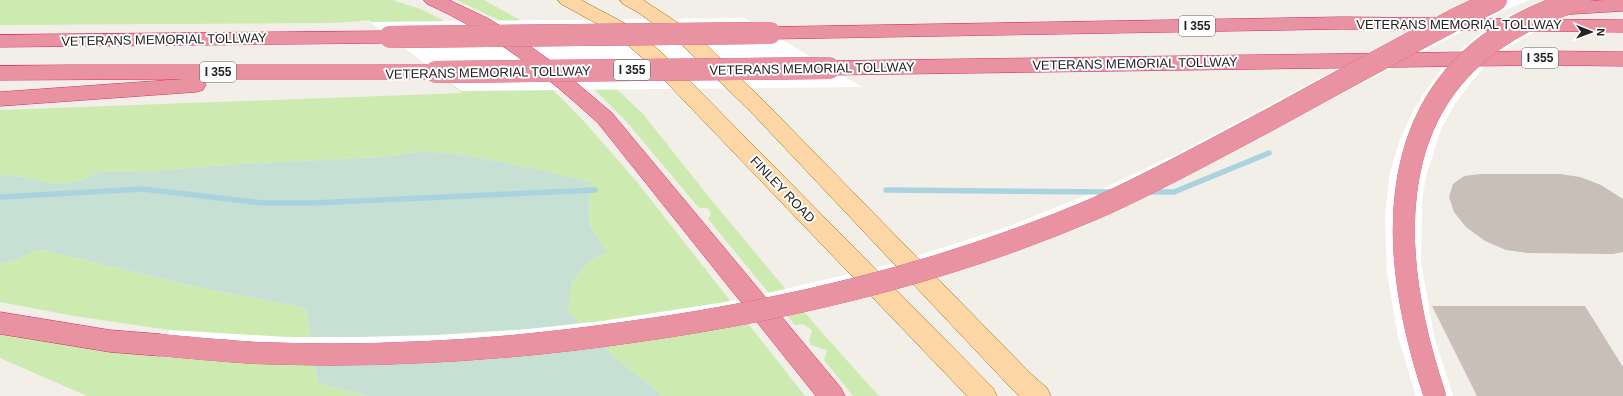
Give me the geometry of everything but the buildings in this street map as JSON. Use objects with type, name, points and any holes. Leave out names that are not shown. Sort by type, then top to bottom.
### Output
[{"type":"highway","points":[[433,0],[489,28],[528,53],[568,84],[605,118],[832,396]]},
{"type":"highway","points":[[0,323],[110,341],[264,353],[335,354],[436,352],[562,342],[684,325],[735,315],[845,291],[993,248],[1079,214],[1161,178],[1402,48],[1496,0]]},
{"type":"highway","points":[[1435,396],[1416,333],[1404,256],[1404,221],[1407,182],[1412,155],[1430,112],[1458,73],[1476,55],[1509,30],[1556,8],[1579,0]]},
{"type":"highway","points":[[1343,23],[1623,5]]},
{"type":"highway","name":"VETERANS MEMORIAL TOLLWAY","points":[[0,41],[770,33],[1343,23],[1623,26]]},
{"type":"highway","name":"VETERANS MEMORIAL TOLLWAY","points":[[0,73],[373,73],[1544,58],[1623,59]]},
{"type":"highway","points":[[0,99],[373,73]]},
{"type":"main road","name":"FINLEY ROAD","points":[[567,0],[621,29],[654,56],[984,396]]},
{"type":"main road","points":[[629,0],[645,9],[688,39]]},
{"type":"main road","points":[[654,0],[688,39],[757,106],[1021,381],[1038,396]]},
{"type":"green space","points":[[0,0],[392,0],[421,9],[444,21],[553,90],[581,118],[637,182],[805,396],[663,396],[616,358],[568,311],[572,282],[590,260],[607,253],[589,224],[590,182],[537,169],[464,155],[423,151],[382,157],[239,164],[154,171],[97,172],[84,180],[58,184],[10,175],[0,176],[0,110],[462,93],[369,20],[336,23],[0,25]]},
{"type":"green space","points":[[456,0],[484,0],[577,51],[643,114],[709,197],[817,327],[879,396],[853,396],[824,360],[827,350],[811,345],[809,341],[812,330],[803,324],[795,325],[708,219],[711,214],[708,208],[699,208],[625,120],[561,56],[499,20]]},
{"type":"green space","points":[[423,151],[464,155],[537,169],[590,182],[589,224],[607,253],[590,260],[572,282],[568,311],[616,358],[663,396],[369,396],[318,383],[306,308],[183,284],[40,249],[14,261],[0,263],[0,176],[10,175],[58,184],[84,180],[97,172],[154,171],[239,164],[382,157]]},
{"type":"green space","points":[[40,249],[183,284],[306,308],[318,383],[369,396],[87,396],[0,358],[0,333],[153,356],[169,330],[74,316],[0,302],[0,263],[14,261]]},
{"type":"pier","points":[[1468,0],[1530,0],[1500,12],[1176,180],[727,327],[587,349],[302,364],[235,362],[153,356],[169,330],[287,337],[360,337],[437,335],[528,329],[602,321],[725,302],[891,264],[1004,228],[1102,189],[1180,152]]},
{"type":"pier","points":[[1542,0],[1613,0],[1553,21],[1504,50],[1488,63],[1472,81],[1455,104],[1442,127],[1426,176],[1422,202],[1421,261],[1434,336],[1453,396],[1416,396],[1398,337],[1387,273],[1385,216],[1389,177],[1399,142],[1412,113],[1426,90],[1442,68],[1456,53],[1483,31],[1500,20]]},
{"type":"pier","points":[[745,18],[862,87],[461,91],[370,22]]},
{"type":"waterway","points":[[1149,192],[1174,192],[1269,153]]},
{"type":"waterway","points":[[0,197],[143,189],[263,203],[313,203],[595,190]]},
{"type":"waterway","points":[[886,190],[1112,192]]}]
